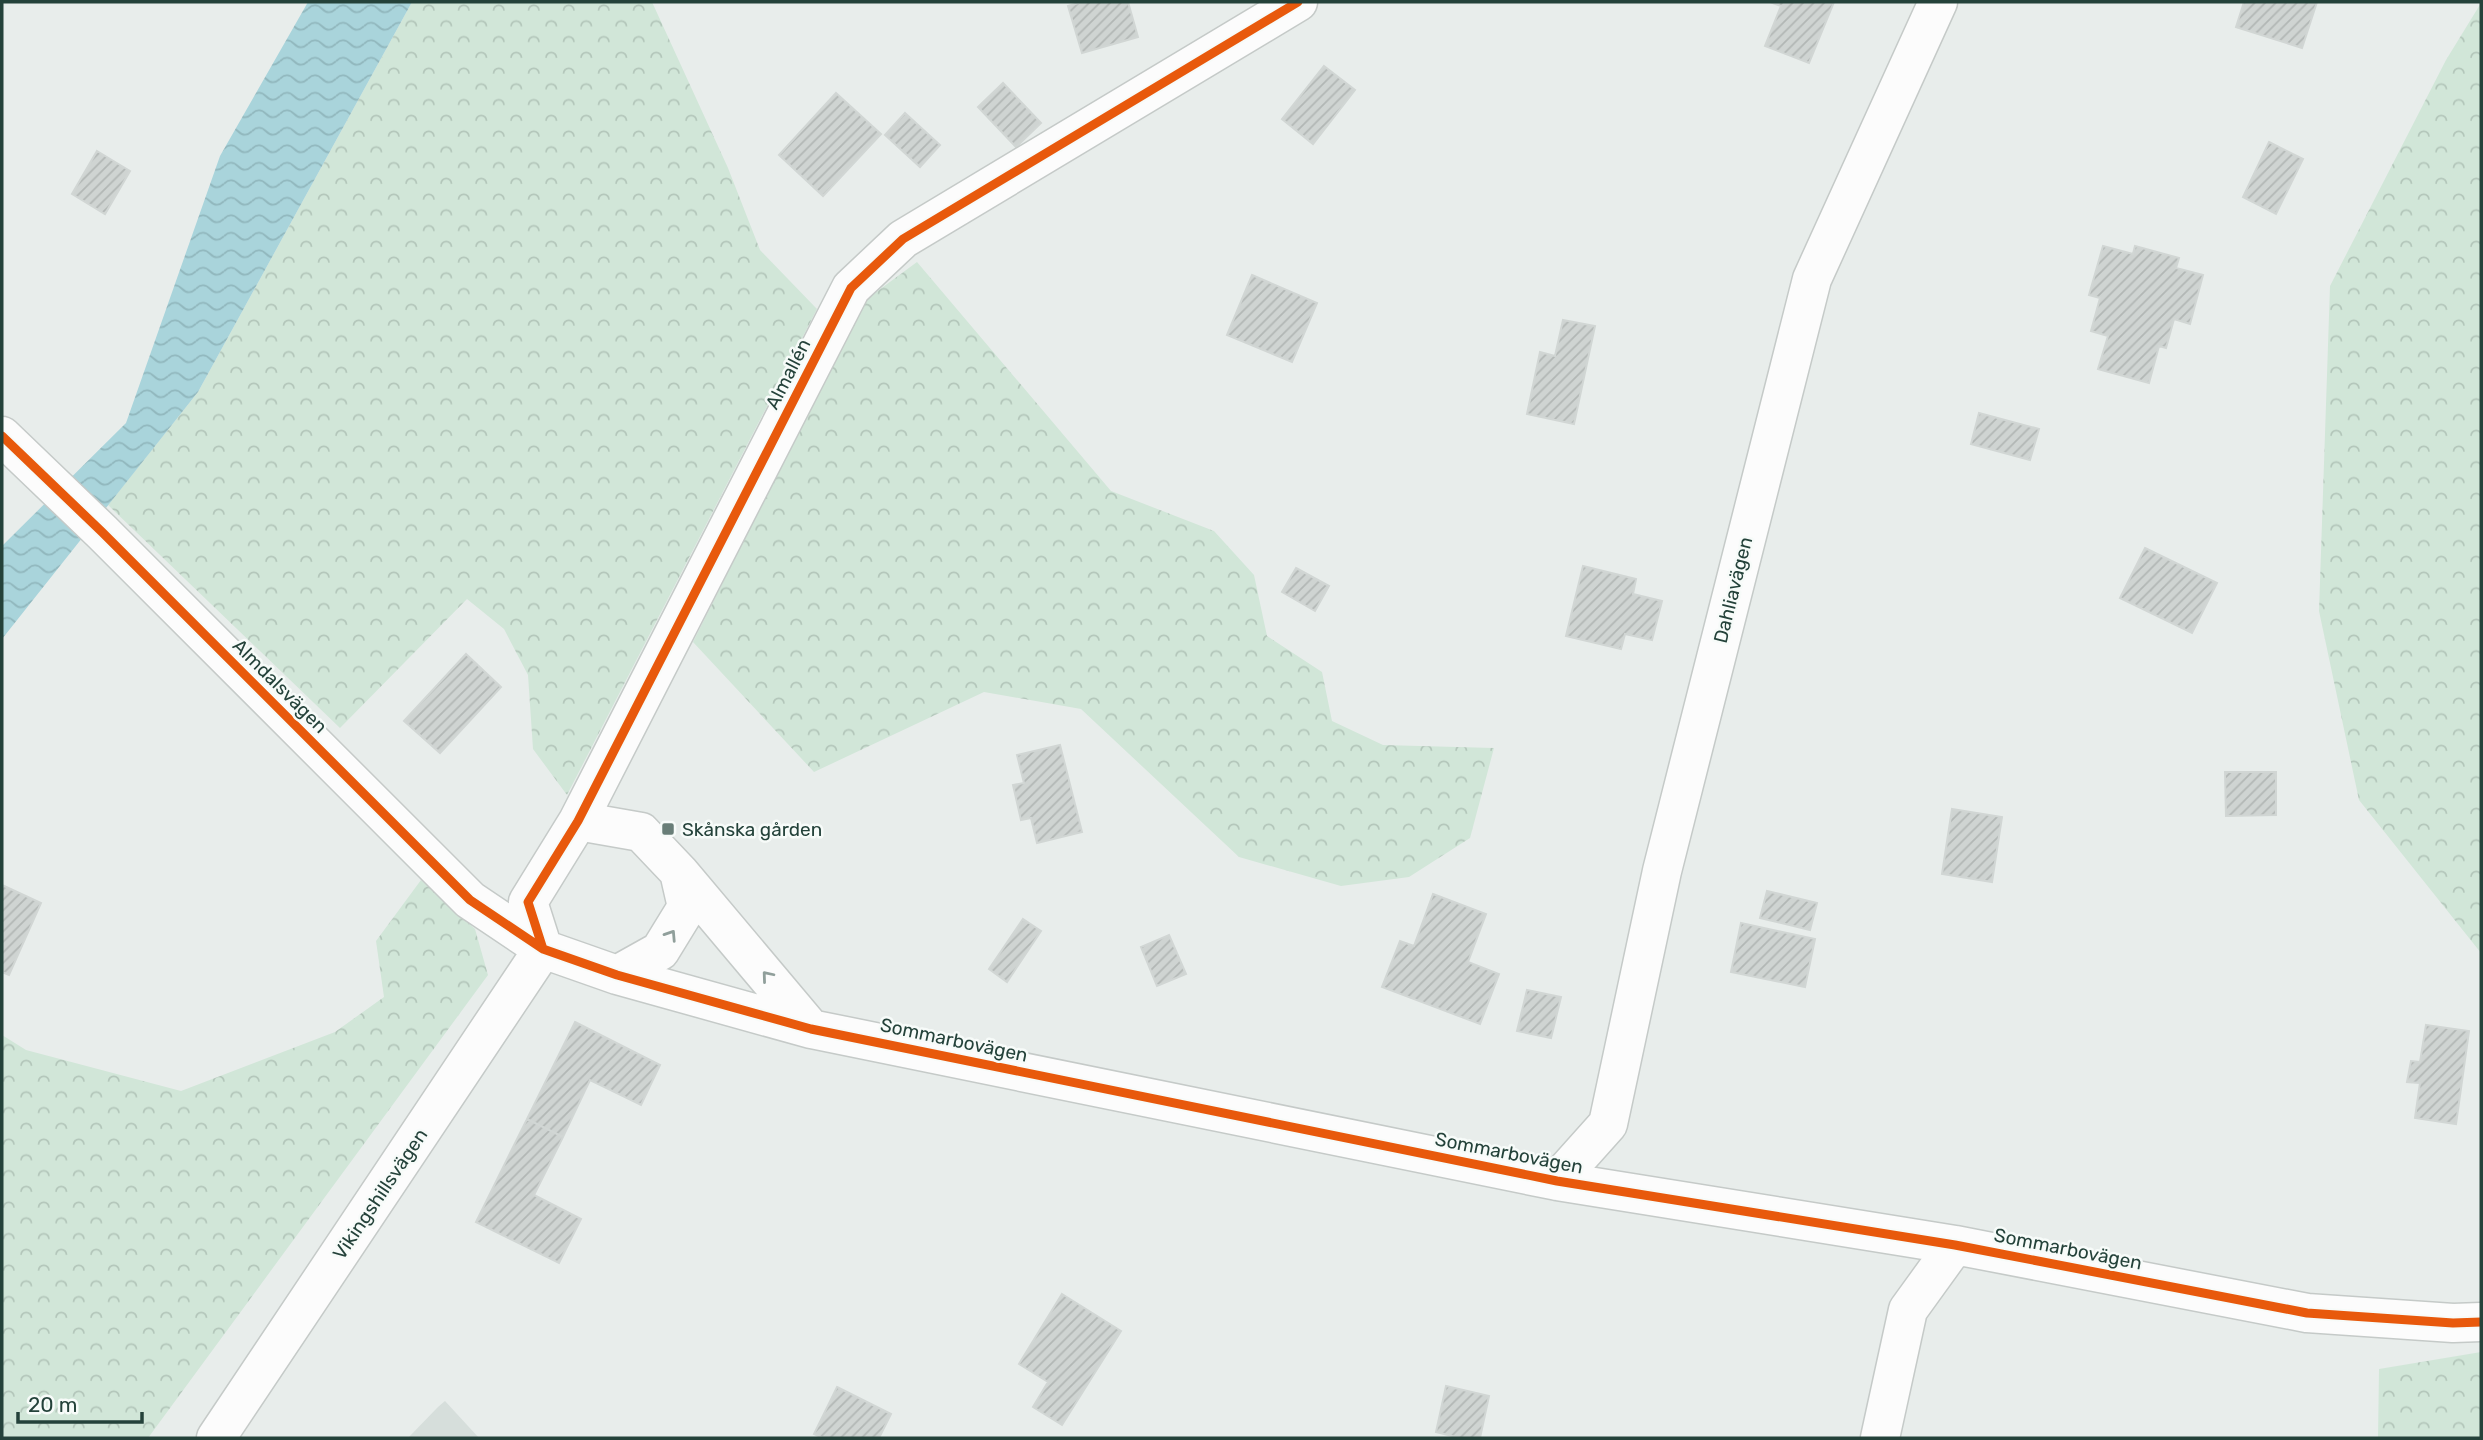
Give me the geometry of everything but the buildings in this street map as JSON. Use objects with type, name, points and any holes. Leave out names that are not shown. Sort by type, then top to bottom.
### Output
[{"type":"street","name":"Almallén","points":[[543,949],[528,902],[578,821],[851,288],[903,239],[1298,2]]},
{"type":"street","name":"Dahliavägen","points":[[1557,1181],[1608,1124],[1662,872],[1812,279],[1938,2]]},
{"type":"street","name":"Almdalsvägen","points":[[2,436],[470,900],[543,949]]},
{"type":"street","points":[[578,821],[642,832],[811,1029]]},
{"type":"street","points":[[617,975],[660,951],[676,927],[687,907],[679,872]]},
{"type":"street","name":"Sommarbovägen","points":[[543,949],[617,975],[811,1029],[1557,1181],[1955,1245],[2307,1313],[2453,1323],[2481,1322]]},
{"type":"street","name":"Vikingshillsvägen","points":[[216,1438],[543,949]]},
{"type":"street","points":[[1880,1438],[1908,1310],[1955,1245]]},
{"type":"shaded area","points":[[445,1401],[479,1438],[408,1438],[438,1407]]},
{"type":"green space","points":[[412,2],[652,2],[728,168],[760,250],[817,309],[567,795],[533,749],[528,675],[504,629],[467,599],[340,728],[108,505],[198,392]]},
{"type":"green space","points":[[2481,3],[2481,953],[2359,800],[2319,611],[2330,286],[2446,60]]},
{"type":"green space","points":[[917,262],[1111,491],[1214,531],[1254,575],[1267,636],[1322,672],[1332,721],[1383,745],[1494,748],[1470,838],[1409,877],[1341,886],[1239,857],[1081,709],[984,692],[814,772],[693,642],[864,301]]},
{"type":"green space","points":[[421,880],[475,929],[488,975],[148,1438],[2,1438],[2,1035],[26,1050],[181,1091],[335,1032],[384,997],[376,941]]},
{"type":"green space","points":[[2481,1352],[2481,1438],[2378,1438],[2379,1369]]},
{"type":"water","points":[[308,2],[412,2],[198,392],[2,639],[2,546],[126,423],[220,156]]},
{"type":"cycle path","points":[[543,949],[528,902],[578,821],[851,288],[903,239],[1298,2]]},
{"type":"cycle path","points":[[2,436],[102,532],[470,900],[543,949],[617,975],[811,1029],[1557,1181],[1955,1245],[2307,1313],[2453,1323],[2481,1322]]},
{"type":"place","name":"Skånska gården","points":[[668,829]]}]
